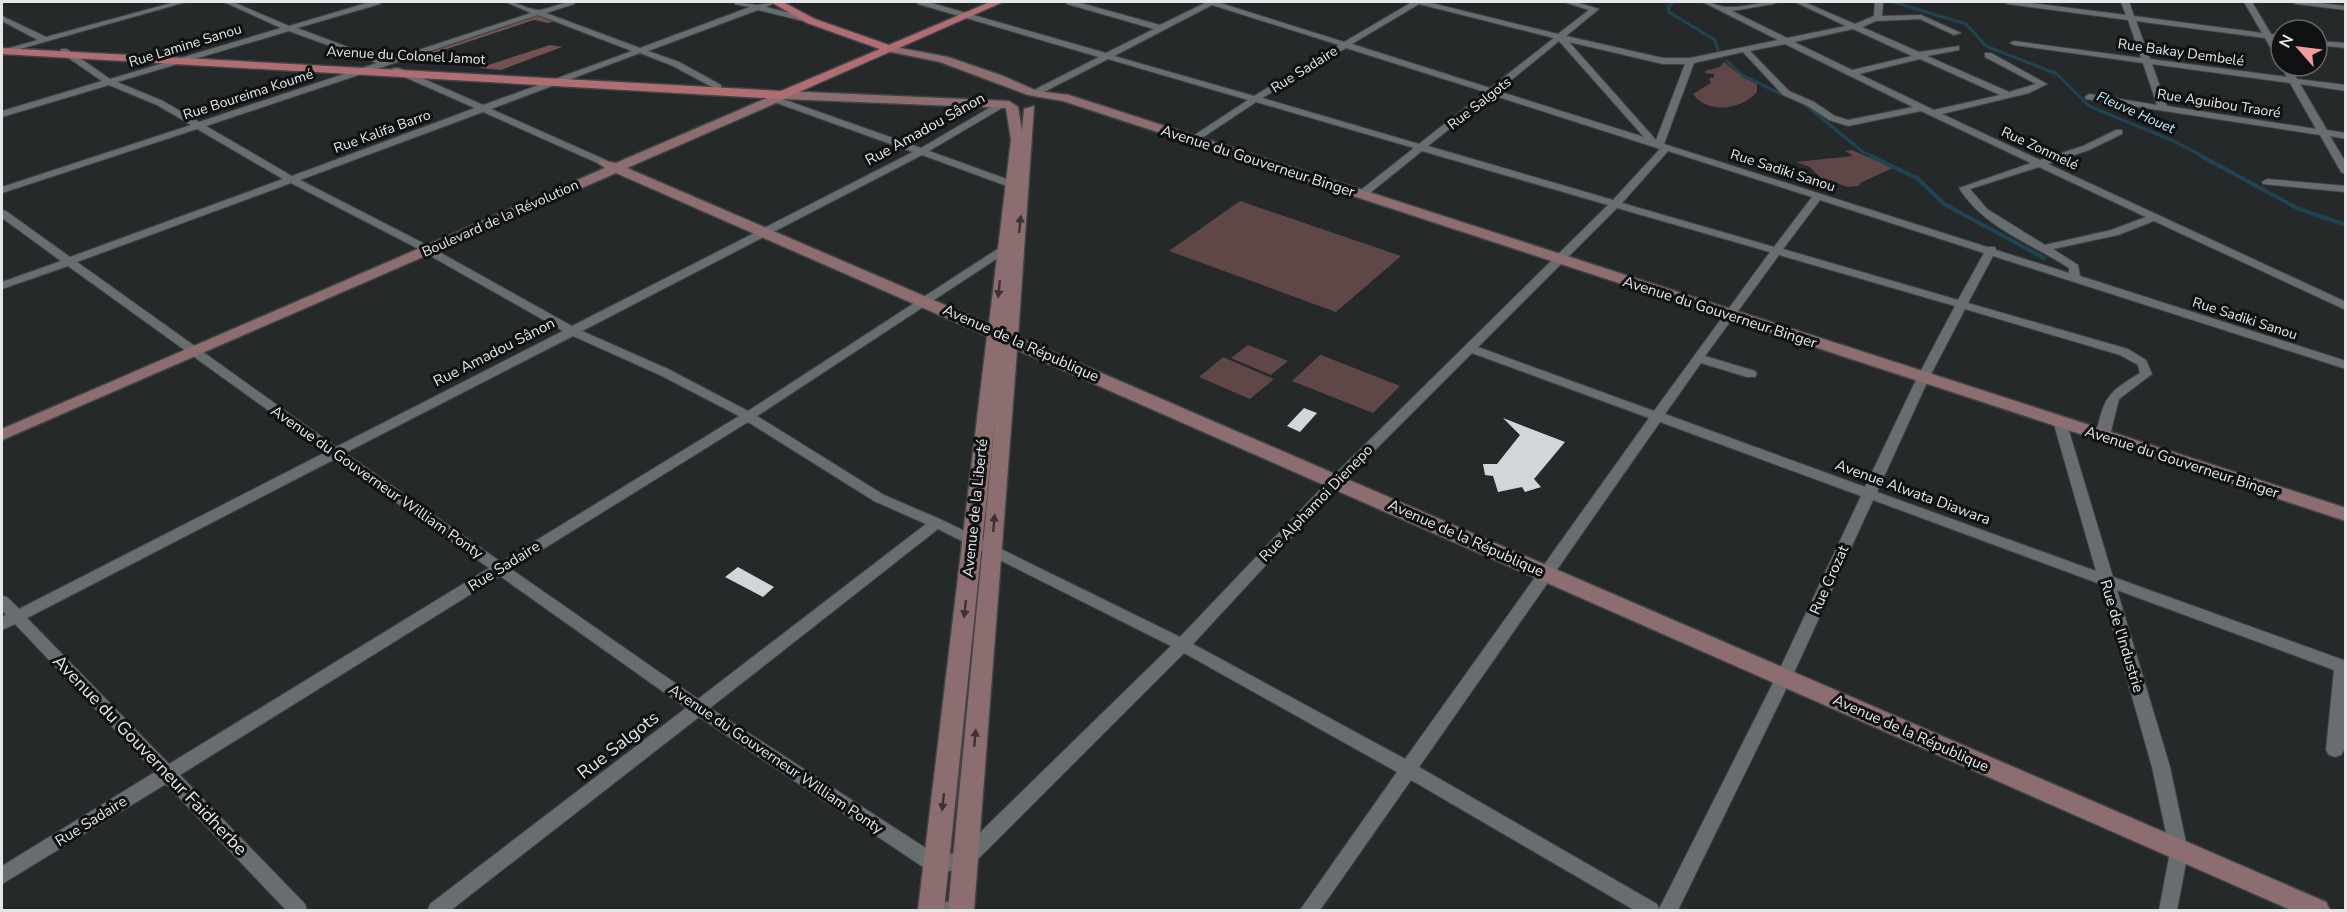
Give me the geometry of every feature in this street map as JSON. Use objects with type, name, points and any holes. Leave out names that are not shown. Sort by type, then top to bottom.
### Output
[{"type":"main road","points":[[774,2],[811,21],[891,47]]},
{"type":"main road","points":[[787,2],[819,19],[891,47]]},
{"type":"main road","name":"Boulevard de la Révolution","points":[[2,435],[190,348],[610,165],[891,47],[981,2]]},
{"type":"main road","name":"Boulevard de la Révolution","points":[[963,13],[998,2]]},
{"type":"main road","name":"Boulevard de la Révolution","points":[[779,93],[891,47]]},
{"type":"main road","name":"Avenue du Gouverneur Binger","points":[[891,47],[987,75],[1022,101]]},
{"type":"main road","name":"Avenue du Colonel Jamot","points":[[6,50],[779,93],[961,102],[1022,101]]},
{"type":"main road","name":"Avenue du Gouverneur Binger","points":[[987,75],[1022,101],[1094,108],[2346,515]]},
{"type":"main road","name":"Avenue de la Liberté","points":[[957,910],[965,859],[992,551],[1002,335],[1003,249],[1022,101]]},
{"type":"main road","name":"Avenue de la Liberté","points":[[931,910],[973,541],[1002,335],[1022,101]]},
{"type":"main road","name":"Avenue de la République","points":[[610,165],[763,234],[925,300],[2179,852],[2317,910]]},
{"type":"main road","name":"Boulevard de la Révolution","points":[[2,423],[190,348]]},
{"type":"street","points":[[6,50],[182,2]]},
{"type":"street","points":[[228,2],[288,28],[384,63]]},
{"type":"street","name":"Rue Lamine Sanou","points":[[2,114],[377,2]]},
{"type":"street","points":[[510,2],[676,64],[718,89]]},
{"type":"street","name":"Rue Boureima Koumé","points":[[2,190],[571,2]]},
{"type":"street","points":[[738,2],[811,21]]},
{"type":"street","name":"Rue Kalifa Barro","points":[[2,286],[636,50],[774,2]]},
{"type":"street","points":[[921,2],[1959,306],[2124,352],[2140,360],[2146,368],[2146,374],[2114,393],[2109,400],[2103,435]]},
{"type":"street","points":[[1070,2],[1161,28]]},
{"type":"street","name":"Rue Amadou Sânon","points":[[9,620],[1212,2]]},
{"type":"street","name":"Rue Sadiki Sanou","points":[[1212,2],[1991,249],[2346,365]]},
{"type":"street","points":[[1418,2],[1645,58],[1690,61],[1855,27],[1878,10],[1921,17],[1957,33]]},
{"type":"street","name":"Rue Sadaire","points":[[1194,141],[1255,99],[1418,2]]},
{"type":"street","name":"Rue Salgots","points":[[1361,195],[1596,9],[1568,2]]},
{"type":"street","name":"Rue Zonmelé","points":[[1707,2],[1922,108],[2346,307]]},
{"type":"street","points":[[1726,10],[1773,2]]},
{"type":"street","points":[[1799,2],[2008,95]]},
{"type":"street","points":[[2008,2],[2268,37]]},
{"type":"street","points":[[2125,2],[2163,108]]},
{"type":"street","points":[[2248,2],[2268,37]]},
{"type":"street","points":[[2296,2],[2346,8]]},
{"type":"street","points":[[2,18],[45,40]]},
{"type":"street","points":[[1561,38],[1660,145],[1690,61]]},
{"type":"street","name":"Rue Bakay Dembelé","points":[[2014,43],[2346,88]]},
{"type":"street","points":[[2329,44],[2346,46]]},
{"type":"street","points":[[1851,73],[1956,48]]},
{"type":"street","points":[[1745,50],[1786,93],[1838,121],[1848,123],[1922,108]]},
{"type":"street","points":[[68,53],[109,82],[139,92],[291,179],[422,247],[572,331],[664,372],[748,416],[879,498],[937,523],[1182,645],[1409,770],[1650,910]]},
{"type":"street","points":[[1934,113],[2043,84],[1988,55]]},
{"type":"street","points":[[400,72],[479,109],[610,165]]},
{"type":"street","points":[[2292,78],[2346,172]]},
{"type":"street","points":[[779,93],[923,152],[1011,184]]},
{"type":"street","name":"Rue Aguibou Traoré","points":[[2089,97],[2346,136]]},
{"type":"street","points":[[2075,278],[2073,267],[1986,213],[1970,198],[1964,188],[2086,148],[2119,132]]},
{"type":"street","name":"Rue Alphamoi Dienepo","points":[[965,859],[1182,645],[1336,481],[1557,259],[1614,205],[1660,145]]},
{"type":"street","points":[[2267,182],[2346,189]]},
{"type":"street","points":[[1309,910],[1728,315],[1819,195]]},
{"type":"street","name":"Avenue du Gouverneur William Ponty","points":[[2,213],[698,708],[936,865]]},
{"type":"street","points":[[2045,248],[2114,233],[2153,218]]},
{"type":"street","name":"Rue Sadaire","points":[[2,876],[748,416],[1003,249]]},
{"type":"street","name":"Rue Crozat","points":[[1668,910],[1784,677],[1923,378],[1991,249]]},
{"type":"street","name":"Avenue Alwata Diawara","points":[[1470,348],[2344,667]]},
{"type":"street","points":[[1698,358],[1751,374]]},
{"type":"street","name":"Rue de l'Industrie","points":[[2060,422],[2104,579],[2161,767],[2179,852]]},
{"type":"street","name":"Rue Salgots","points":[[436,910],[937,523]]},
{"type":"street","name":"Avenue du Gouverneur Faidherbe","points":[[2,601],[9,620],[167,774],[298,910]]},
{"type":"street","points":[[2335,750],[2344,667]]},
{"type":"street","points":[[2168,910],[2179,852]]},
{"type":"street","points":[[936,865],[965,859]]},
{"type":"shaded area","points":[[539,13],[556,21],[548,23],[534,20],[411,61],[403,57]]},
{"type":"shaded area","points":[[550,45],[562,47],[501,70],[479,68]]},
{"type":"shaded area","points":[[1724,62],[1744,78],[1757,84],[1757,92],[1751,98],[1735,106],[1716,107],[1699,101],[1693,94],[1711,83],[1709,79],[1714,77],[1714,74],[1705,73],[1705,71],[1720,67]]},
{"type":"shaded area","points":[[1852,150],[1893,168],[1860,183],[1859,186],[1848,187],[1821,178],[1810,167],[1796,162],[1853,156],[1845,151]]},
{"type":"shaded area","points":[[1240,201],[1401,256],[1336,312],[1169,251]]},
{"type":"shaded area","points":[[1248,345],[1288,361],[1271,375],[1231,358]]},
{"type":"shaded area","points":[[1320,355],[1400,386],[1373,413],[1292,381]]},
{"type":"shaded area","points":[[1223,357],[1274,379],[1250,399],[1199,377]]},
{"type":"building","points":[[1304,408],[1317,413],[1300,432],[1287,426]]},
{"type":"building","points":[[1503,418],[1565,442],[1534,479],[1541,487],[1525,492],[1522,487],[1498,492],[1493,476],[1485,475],[1483,464],[1497,464],[1520,435]]},
{"type":"building","points":[[738,567],[774,587],[763,597],[725,577]]},
{"type":"waterway","points":[[1673,2],[1668,7],[1669,12],[1715,40],[1718,50]]},
{"type":"waterway","name":"Fleuve Houet","points":[[1893,2],[1966,24],[1986,46],[2057,74],[2089,106],[2176,142],[2204,157]]},
{"type":"waterway","points":[[1727,61],[1742,75],[1785,96]]},
{"type":"waterway","points":[[1802,102],[1863,152],[1874,157]]},
{"type":"waterway","points":[[1871,156],[1917,178],[1944,204],[2044,258]]},
{"type":"waterway","name":"Fleuve Houet","points":[[2201,156],[2299,209],[2346,225]]}]
